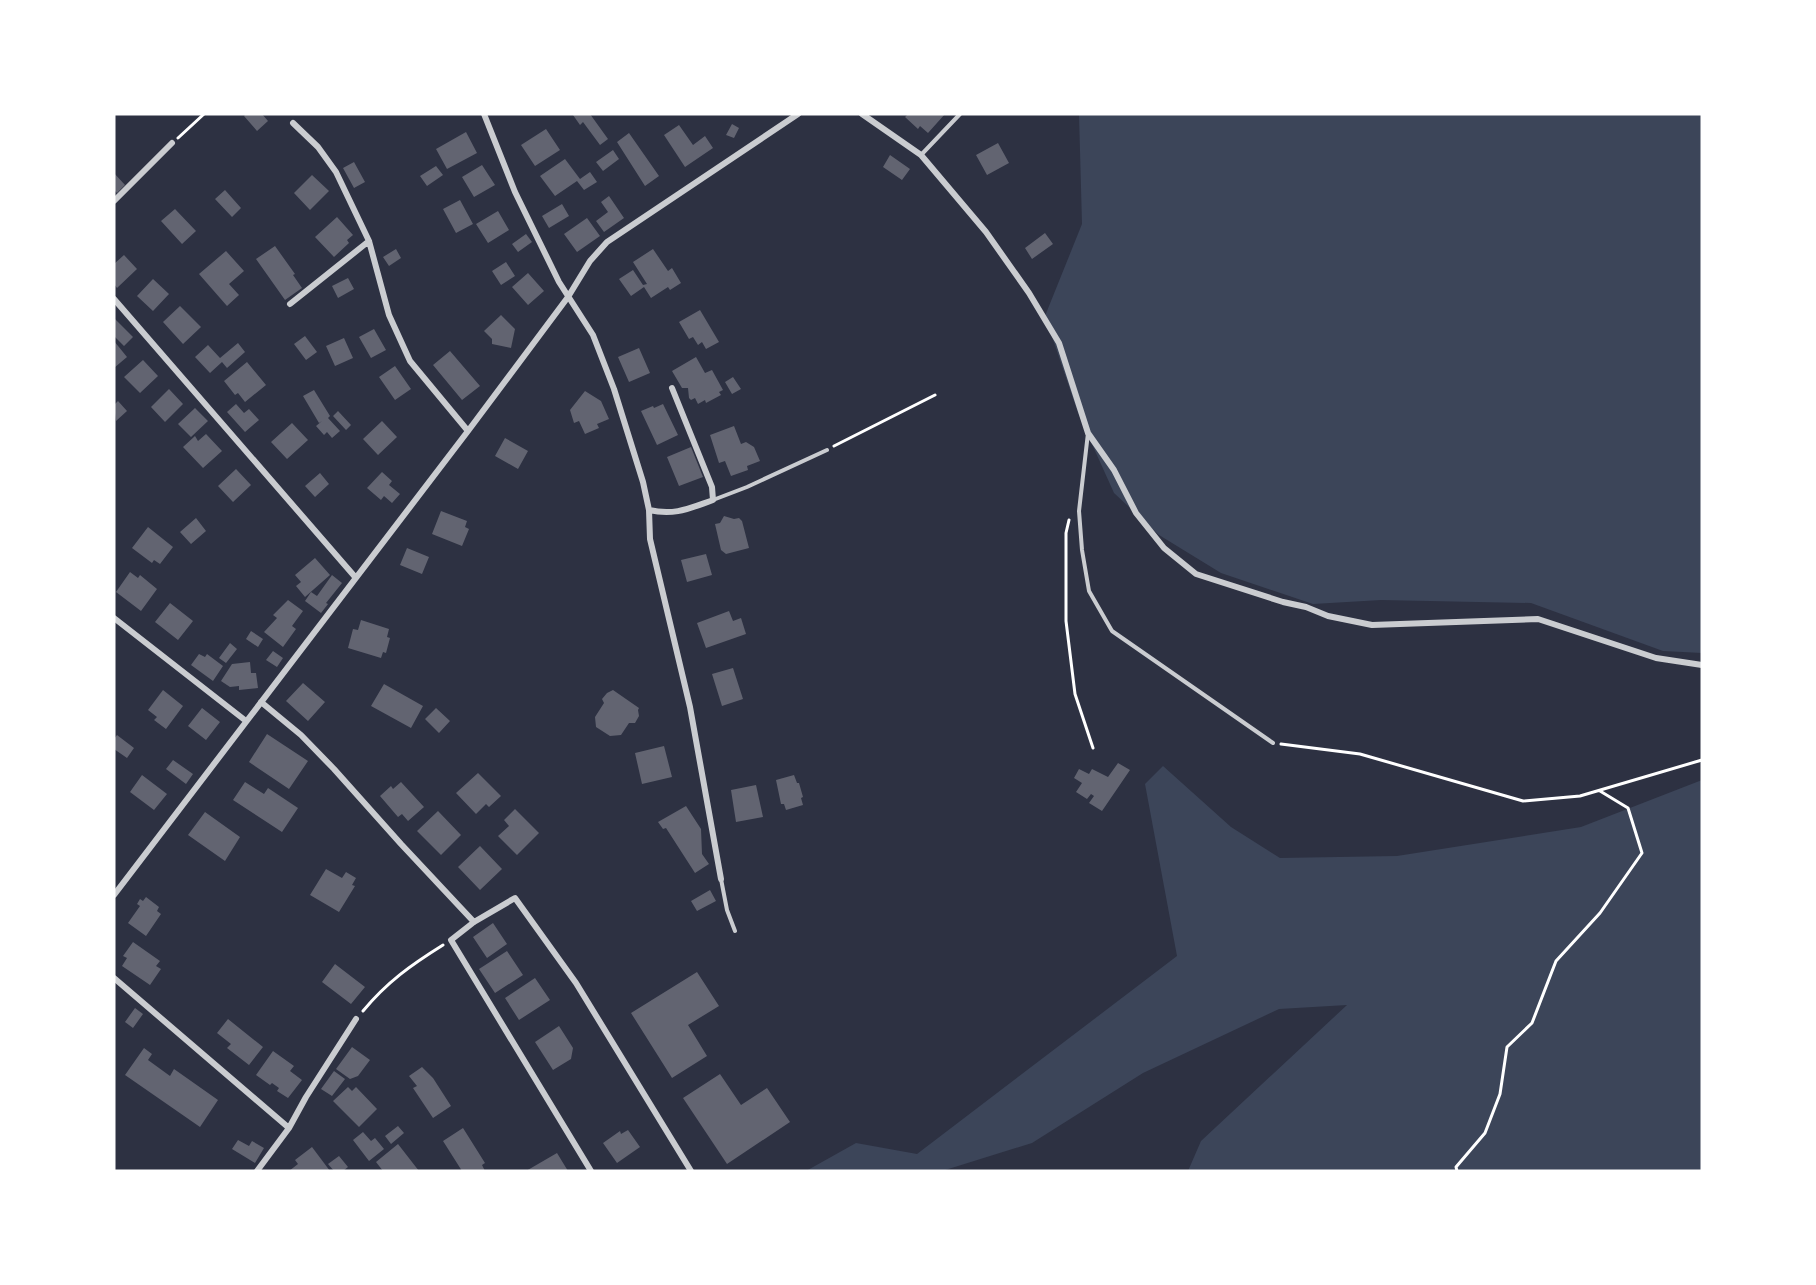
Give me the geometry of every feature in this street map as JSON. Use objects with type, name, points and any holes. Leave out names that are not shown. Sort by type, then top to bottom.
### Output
[{"type":"street","points":[[484,114],[515,192],[568,297],[593,334],[610,378],[643,482],[649,510],[650,539],[690,707],[721,879]]},
{"type":"street","points":[[114,895],[468,431],[568,297],[590,261],[607,242],[798,114]]},
{"type":"street","points":[[862,114],[921,155],[980,224],[1029,293],[1059,343],[1088,433],[1114,470],[1136,513],[1164,548],[1196,574],[1283,602],[1306,607],[1328,616],[1372,625],[1538,619],[1656,658],[1702,665]]},
{"type":"street","points":[[293,123],[318,147],[336,172],[369,242],[389,315],[410,362],[468,431]]},
{"type":"street","points":[[114,201],[172,143]]},
{"type":"street","points":[[290,304],[369,242]]},
{"type":"street","points":[[114,299],[356,578]]},
{"type":"street","points":[[649,510],[674,513],[714,500],[712,487],[672,388]]},
{"type":"street","points":[[114,618],[246,721]]},
{"type":"street","points":[[261,702],[302,735],[474,922]]},
{"type":"street","points":[[591,1171],[451,940],[474,922],[515,898],[576,983],[691,1171]]},
{"type":"street","points":[[114,978],[289,1128]]},
{"type":"street","points":[[257,1171],[289,1128],[356,1019]]},
{"type":"lane","points":[[921,155],[960,114]]},
{"type":"lane","points":[[1088,433],[1079,511],[1082,550],[1089,591],[1112,632],[1273,743]]},
{"type":"lane","points":[[714,500],[747,488],[827,450]]},
{"type":"lane","points":[[721,879],[727,910],[735,931]]},
{"type":"path","points":[[172,143],[204,114]]},
{"type":"path","points":[[827,450],[935,395]]},
{"type":"path","points":[[1071,513],[1066,533],[1065,621],[1075,694],[1093,748]]},
{"type":"path","points":[[1273,743],[1360,754],[1523,801],[1580,796],[1702,760]]},
{"type":"path","points":[[1457,1171],[1456,1167],[1485,1133],[1500,1094],[1507,1047],[1532,1023],[1556,961],[1600,913],[1642,853],[1628,808],[1600,791]]},
{"type":"path","points":[[356,1019],[380,990],[402,971],[451,940]]},
{"type":"shaded area","points":[[1079,114],[1702,114],[1702,653],[1663,651],[1531,603],[1381,600],[1313,604],[1221,573],[1159,535],[1114,493],[1078,413],[1045,316],[1082,224]]},
{"type":"shaded area","points":[[1163,766],[1231,827],[1280,858],[1397,856],[1581,827],[1702,780],[1702,1171],[1188,1171],[1201,1141],[1347,1005],[1279,1009],[1143,1073],[1032,1143],[942,1171],[806,1171],[856,1143],[917,1154],[1177,956],[1145,784]]},
{"type":"building","points":[[262,114],[268,121],[257,131],[244,116]]},
{"type":"building","points":[[590,114],[608,139],[600,145],[583,122],[580,125],[573,115]]},
{"type":"building","points":[[908,114],[945,114],[928,133],[920,126],[918,129],[905,117]]},
{"type":"building","points":[[732,124],[739,128],[734,138],[726,135]]},
{"type":"building","points":[[679,125],[693,145],[705,136],[713,148],[685,167],[664,135]]},
{"type":"building","points":[[546,129],[560,150],[535,166],[521,145]]},
{"type":"building","points":[[466,132],[477,153],[447,169],[436,149]]},
{"type":"building","points":[[629,133],[659,176],[645,186],[617,142]]},
{"type":"building","points":[[998,143],[1009,163],[987,175],[976,155]]},
{"type":"building","points":[[613,150],[619,159],[603,171],[596,162]]},
{"type":"building","points":[[890,155],[910,169],[902,180],[883,167]]},
{"type":"building","points":[[565,159],[580,179],[590,172],[597,182],[584,190],[577,181],[555,196],[540,176]]},
{"type":"building","points":[[354,162],[365,182],[354,188],[343,168]]},
{"type":"building","points":[[482,165],[495,185],[474,197],[462,177]]},
{"type":"building","points":[[436,166],[443,175],[427,186],[420,176]]},
{"type":"building","points":[[114,173],[125,185],[117,193],[114,190]]},
{"type":"building","points":[[312,175],[329,191],[310,210],[294,193]]},
{"type":"building","points":[[225,190],[241,208],[232,217],[215,199]]},
{"type":"building","points":[[609,196],[624,218],[604,232],[596,221],[608,212],[601,202]]},
{"type":"building","points":[[460,200],[473,224],[456,233],[443,209]]},
{"type":"building","points":[[562,204],[569,216],[549,228],[542,216]]},
{"type":"building","points":[[175,209],[196,231],[182,244],[161,221]]},
{"type":"building","points":[[498,211],[509,230],[488,243],[476,224]]},
{"type":"building","points":[[337,217],[353,235],[347,240],[349,243],[334,257],[315,237]]},
{"type":"building","points":[[587,218],[600,236],[577,252],[564,234]]},
{"type":"building","points":[[1045,233],[1053,244],[1032,259],[1025,248]]},
{"type":"building","points":[[526,234],[532,242],[518,252],[512,244]]},
{"type":"building","points":[[275,246],[302,288],[285,300],[256,259]]},
{"type":"building","points":[[396,249],[401,258],[389,266],[383,257]]},
{"type":"building","points":[[653,249],[668,271],[672,268],[681,283],[670,290],[668,287],[651,298],[644,287],[631,296],[619,279],[633,270],[643,285],[647,284],[633,262]]},
{"type":"building","points":[[226,251],[244,271],[229,284],[239,295],[227,306],[199,274]]},
{"type":"building","points":[[124,255],[137,269],[117,288],[114,284],[114,264]]},
{"type":"building","points":[[506,262],[515,276],[501,285],[492,271]]},
{"type":"building","points":[[528,273],[544,291],[528,305],[512,287]]},
{"type":"building","points":[[348,278],[354,289],[338,298],[332,286]]},
{"type":"building","points":[[153,279],[169,294],[153,311],[137,296]]},
{"type":"building","points":[[180,306],[201,327],[183,344],[163,322]]},
{"type":"building","points":[[700,310],[719,342],[706,349],[702,342],[698,345],[693,337],[689,339],[679,322]]},
{"type":"building","points":[[501,315],[515,329],[511,348],[492,344],[492,339],[484,331]]},
{"type":"building","points":[[114,318],[133,337],[124,346],[114,336]]},
{"type":"building","points":[[374,329],[386,350],[371,358],[359,337]]},
{"type":"building","points":[[305,336],[317,352],[306,360],[294,344]]},
{"type":"building","points":[[344,338],[353,358],[335,366],[326,346]]},
{"type":"building","points":[[114,341],[127,357],[114,368]]},
{"type":"building","points":[[238,343],[245,352],[227,368],[222,362],[210,373],[195,357],[208,345],[220,358]]},
{"type":"building","points":[[639,348],[650,373],[629,382],[618,357]]},
{"type":"building","points":[[450,351],[480,386],[462,400],[433,365]]},
{"type":"building","points":[[696,357],[705,373],[712,370],[723,390],[719,392],[721,395],[706,403],[705,400],[698,404],[695,398],[691,400],[688,388],[682,388],[672,371]]},
{"type":"building","points":[[143,360],[158,376],[140,393],[124,377]]},
{"type":"building","points":[[247,362],[266,385],[245,402],[238,393],[235,395],[224,381]]},
{"type":"building","points":[[395,366],[411,389],[395,400],[379,377]]},
{"type":"building","points":[[733,377],[741,389],[732,394],[725,382]]},
{"type":"building","points":[[169,389],[183,404],[165,422],[151,407]]},
{"type":"building","points":[[314,390],[330,416],[328,418],[340,431],[332,438],[327,432],[324,435],[316,426],[322,421],[319,423],[303,396]]},
{"type":"building","points":[[585,391],[601,401],[609,419],[597,424],[599,428],[585,434],[579,421],[574,423],[570,410]]},
{"type":"building","points":[[118,401],[127,411],[116,421],[114,405]]},
{"type":"building","points":[[236,404],[244,413],[249,409],[259,420],[245,432],[227,412]]},
{"type":"building","points":[[663,404],[678,435],[657,445],[641,411]]},
{"type":"building","points":[[195,408],[208,421],[191,437],[178,424]]},
{"type":"building","points":[[338,411],[351,425],[346,430],[333,416]]},
{"type":"building","points":[[382,421],[397,437],[378,455],[363,439]]},
{"type":"building","points":[[292,423],[308,440],[287,459],[271,442]]},
{"type":"building","points":[[734,426],[741,444],[746,442],[754,447],[760,461],[747,466],[748,470],[731,476],[725,461],[719,463],[710,435]]},
{"type":"building","points":[[206,434],[222,451],[203,468],[183,447],[195,436],[198,441]]},
{"type":"building","points":[[505,438],[528,451],[518,469],[495,456]]},
{"type":"building","points":[[691,447],[703,477],[679,486],[667,457]]},
{"type":"building","points":[[236,469],[251,485],[233,502],[218,486]]},
{"type":"building","points":[[382,472],[392,481],[389,485],[400,494],[392,503],[384,496],[381,500],[367,488]]},
{"type":"building","points":[[320,473],[329,484],[315,497],[305,486]]},
{"type":"building","points":[[441,511],[467,521],[465,527],[469,529],[462,546],[432,534]]},
{"type":"building","points":[[724,516],[739,518],[742,521],[749,548],[726,554],[721,550],[715,524],[720,523]]},
{"type":"building","points":[[196,518],[206,531],[191,544],[180,532]]},
{"type":"building","points":[[148,527],[173,547],[160,564],[154,560],[152,563],[132,548]]},
{"type":"building","points":[[407,548],[429,557],[422,574],[400,565]]},
{"type":"building","points":[[706,554],[712,575],[687,582],[681,560]]},
{"type":"building","points":[[315,558],[330,575],[305,597],[296,586],[301,582],[295,575]]},
{"type":"building","points":[[130,572],[138,578],[140,575],[157,589],[141,611],[116,592]]},
{"type":"building","points":[[332,575],[342,583],[321,613],[305,601],[311,592],[317,596]]},
{"type":"building","points":[[288,600],[303,611],[292,626],[296,629],[283,647],[264,632],[277,618],[273,615]]},
{"type":"building","points":[[170,603],[193,621],[178,640],[155,622]]},
{"type":"building","points":[[729,611],[733,621],[741,618],[746,634],[706,648],[697,623]]},
{"type":"building","points":[[361,620],[389,629],[387,637],[390,638],[386,653],[383,652],[381,658],[348,648],[353,629],[358,630]]},
{"type":"building","points":[[251,631],[263,639],[258,647],[246,639]]},
{"type":"building","points":[[230,643],[237,649],[226,663],[219,658]]},
{"type":"building","points":[[273,651],[283,658],[277,667],[266,660]]},
{"type":"building","points":[[199,654],[205,657],[207,654],[223,666],[213,681],[191,665]]},
{"type":"building","points":[[250,662],[251,673],[256,673],[258,688],[239,690],[239,686],[230,687],[221,681],[232,664]]},
{"type":"building","points":[[733,668],[743,699],[722,706],[712,674]]},
{"type":"building","points":[[303,683],[325,702],[308,721],[286,701]]},
{"type":"building","points":[[384,684],[423,706],[411,728],[371,706]]},
{"type":"building","points":[[163,690],[183,706],[166,729],[154,720],[157,717],[148,710]]},
{"type":"building","points":[[613,690],[639,708],[639,716],[635,723],[629,723],[621,735],[610,736],[596,727],[595,717],[604,703],[602,699]]},
{"type":"building","points":[[202,708],[220,722],[206,740],[188,726]]},
{"type":"building","points":[[436,708],[450,721],[439,733],[425,719]]},
{"type":"building","points":[[267,734],[308,761],[289,789],[249,762]]},
{"type":"building","points":[[117,735],[134,748],[127,758],[114,749],[114,739]]},
{"type":"building","points":[[664,746],[672,777],[642,784],[635,753]]},
{"type":"building","points":[[173,760],[193,774],[186,784],[166,769]]},
{"type":"building","points":[[1118,763],[1130,770],[1102,811],[1089,803],[1094,796],[1091,794],[1087,799],[1076,792],[1082,783],[1074,778],[1079,769],[1089,774],[1092,769],[1108,777]]},
{"type":"building","points":[[478,773],[501,796],[489,807],[486,804],[476,814],[456,793]]},
{"type":"building","points":[[142,775],[167,794],[154,810],[130,792]]},
{"type":"building","points":[[794,775],[799,783],[803,805],[786,810],[784,804],[781,804],[776,780]]},
{"type":"building","points":[[245,782],[264,794],[268,788],[298,808],[282,832],[233,800]]},
{"type":"building","points":[[401,782],[424,807],[408,821],[402,814],[398,817],[380,796],[391,786],[393,789]]},
{"type":"building","points":[[756,785],[763,817],[736,822],[731,790]]},
{"type":"building","points":[[686,806],[701,829],[702,854],[709,864],[695,873],[666,828],[663,829],[658,822]]},
{"type":"building","points":[[515,809],[539,833],[517,855],[498,836],[509,826],[504,820]]},
{"type":"building","points":[[438,811],[461,835],[441,855],[417,831]]},
{"type":"building","points":[[205,812],[240,837],[225,861],[188,835]]},
{"type":"building","points":[[480,846],[502,869],[480,890],[458,867]]},
{"type":"building","points":[[326,869],[342,878],[346,872],[356,878],[352,885],[355,886],[339,912],[310,895]]},
{"type":"building","points":[[710,890],[716,901],[697,911],[691,901]]},
{"type":"building","points":[[146,897],[159,907],[157,911],[161,914],[146,936],[128,923],[140,906],[137,904],[140,899],[143,901]]},
{"type":"building","points":[[493,923],[507,944],[487,958],[473,937]]},
{"type":"building","points":[[133,942],[160,961],[156,966],[161,969],[150,985],[122,966],[127,958],[123,956]]},
{"type":"building","points":[[507,951],[523,975],[495,993],[479,969]]},
{"type":"building","points":[[335,964],[365,987],[351,1004],[322,982]]},
{"type":"building","points":[[697,972],[719,1006],[688,1025],[707,1056],[672,1078],[631,1013]]},
{"type":"building","points":[[535,978],[550,1000],[519,1020],[505,998]]},
{"type":"building","points":[[135,1008],[143,1014],[133,1028],[125,1022]]},
{"type":"building","points":[[228,1019],[263,1047],[249,1065],[227,1048],[231,1044],[217,1033]]},
{"type":"building","points":[[559,1026],[573,1048],[571,1059],[553,1070],[535,1042]]},
{"type":"building","points":[[352,1047],[370,1060],[358,1076],[350,1079],[336,1069]]},
{"type":"building","points":[[144,1048],[152,1054],[148,1060],[170,1076],[174,1069],[218,1100],[200,1127],[125,1075]]},
{"type":"building","points":[[273,1051],[294,1066],[290,1071],[302,1080],[288,1098],[277,1091],[279,1088],[272,1083],[270,1085],[256,1075]]},
{"type":"building","points":[[422,1067],[433,1078],[451,1106],[433,1118],[413,1088],[417,1086],[409,1076]]},
{"type":"building","points":[[334,1071],[345,1079],[332,1096],[321,1089]]},
{"type":"building","points":[[720,1074],[741,1105],[767,1088],[790,1122],[727,1164],[683,1098]]},
{"type":"building","points":[[348,1087],[352,1091],[356,1087],[377,1109],[359,1127],[333,1101]]},
{"type":"building","points":[[398,1126],[404,1133],[391,1144],[385,1136]]},
{"type":"building","points":[[463,1128],[485,1163],[482,1165],[485,1171],[462,1171],[443,1141]]},
{"type":"building","points":[[628,1130],[640,1147],[617,1163],[603,1143],[620,1131],[621,1134]]},
{"type":"building","points":[[363,1132],[371,1141],[375,1138],[384,1149],[369,1161],[353,1140]]},
{"type":"building","points":[[238,1140],[249,1146],[252,1141],[264,1148],[255,1163],[232,1149]]},
{"type":"building","points":[[398,1144],[419,1171],[383,1171],[376,1162]]},
{"type":"building","points":[[312,1147],[330,1171],[289,1171],[298,1164],[295,1160]]},
{"type":"building","points":[[557,1153],[568,1171],[526,1171]]},
{"type":"building","points":[[339,1156],[348,1167],[343,1171],[334,1171],[328,1164]]}]
